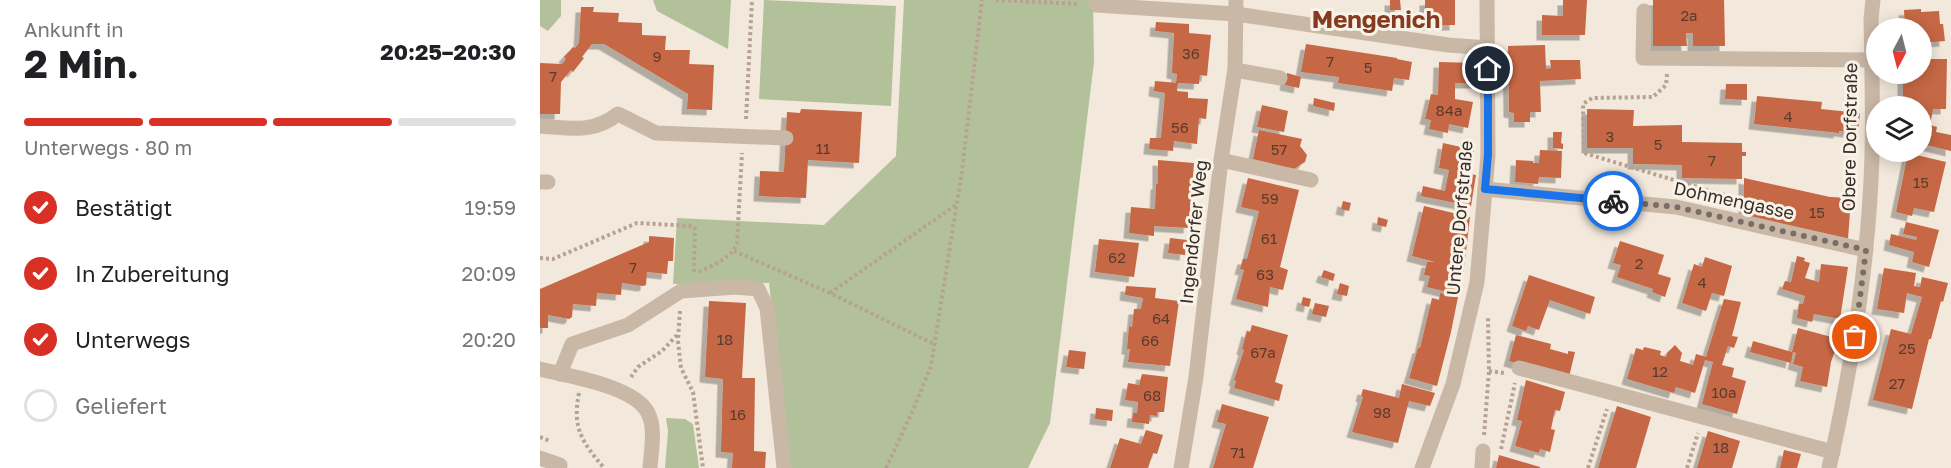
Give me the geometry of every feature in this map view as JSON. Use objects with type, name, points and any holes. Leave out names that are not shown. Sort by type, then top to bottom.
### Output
[{"type":"street","name":"Untere Dorfstraße","points":[[1422,468],[1453,384],[1477,282],[1488,155],[1487,0]]},
{"type":"street","name":"Obere Dorfstraße","points":[[1871,18],[1873,0]]},
{"type":"street","points":[[1096,5],[1236,7],[1448,45],[1488,48]]},
{"type":"street","name":"Ingendorfer Weg","points":[[1181,468],[1200,342],[1221,160],[1235,70],[1236,7]]},
{"type":"street","points":[[1644,10],[1643,58],[1866,60]]},
{"type":"street","points":[[1235,70],[1280,78]]},
{"type":"street","name":"Obere Dorfstraße","points":[[1829,468],[1855,337],[1866,250],[1872,155],[1872,84]]},
{"type":"street","points":[[540,126],[588,128],[606,123],[618,114],[656,133],[786,138]]},
{"type":"street","points":[[1221,160],[1311,180]]},
{"type":"street","name":"Dohmengasse","points":[[1485,189],[1676,207],[1866,250]]},
{"type":"street","points":[[560,374],[572,344],[628,325],[681,291],[736,287],[758,289],[767,308],[784,468]]},
{"type":"street","points":[[1519,368],[1833,452]]},
{"type":"street","points":[[540,369],[621,390],[640,400],[649,414],[652,432],[650,468]]},
{"type":"street","points":[[1482,468],[1483,451]]},
{"type":"street","points":[[540,458],[560,465]]},
{"type":"path","points":[[540,258],[553,259],[637,223],[693,226],[695,229],[695,274],[726,259],[734,251],[737,243],[742,148],[745,136],[752,0]]},
{"type":"path","points":[[886,468],[932,366],[956,205],[981,0]]},
{"type":"path","points":[[996,0],[1096,5]]},
{"type":"path","points":[[1668,59],[1666,85],[1653,97],[1592,98],[1583,104],[1584,153],[1734,198],[1734,219]]},
{"type":"path","points":[[830,293],[956,205]]},
{"type":"path","points":[[734,251],[830,293],[936,345]]},
{"type":"path","points":[[681,291],[679,334],[681,368],[693,392],[703,468]]},
{"type":"path","points":[[621,390],[638,368],[662,351],[679,334]]},
{"type":"path","points":[[1483,451],[1489,371],[1488,344]]},
{"type":"path","points":[[582,380],[577,405],[577,421],[581,439],[604,468]]},
{"type":"path","points":[[1501,449],[1514,388]]},
{"type":"path","points":[[1588,468],[1612,394]]},
{"type":"path","points":[[1687,468],[1703,418]]},
{"type":"green space","points":[[540,0],[561,0],[561,16],[548,31],[540,26]]},
{"type":"green space","points":[[653,0],[731,0],[728,49],[657,11]]},
{"type":"green space","points":[[764,0],[896,6],[891,106],[759,99]]},
{"type":"green space","points":[[904,0],[1093,0],[1094,62],[1050,423],[1028,468],[789,468],[769,283],[673,284],[677,218],[824,225],[896,156]]},
{"type":"green space","points":[[666,418],[685,419],[693,424],[699,468],[665,468],[668,431]]},
{"type":"building","points":[[1390,0],[1400,0],[1401,10],[1390,10]]},
{"type":"building","points":[[1425,0],[1455,0],[1455,25],[1425,25]]},
{"type":"building","points":[[1563,0],[1587,0],[1585,35],[1542,35],[1542,15],[1563,16]]},
{"type":"building","points":[[1653,0],[1724,0],[1725,46],[1693,46],[1693,33],[1686,33],[1687,46],[1653,46]]},
{"type":"building","points":[[581,7],[594,7],[593,12],[619,13],[618,22],[642,23],[642,35],[666,36],[665,50],[690,50],[689,64],[714,65],[712,110],[687,109],[688,94],[604,44],[592,44],[573,72],[571,70],[561,82],[560,114],[540,114],[540,63],[562,64],[566,59],[564,57],[579,43]]},
{"type":"building","points":[[1904,10],[1939,11],[1945,41],[1932,42],[1932,18],[1904,18]]},
{"type":"building","points":[[1156,22],[1189,24],[1189,33],[1211,35],[1207,76],[1200,75],[1199,84],[1176,83],[1177,74],[1172,73],[1174,33],[1155,31]]},
{"type":"building","points":[[1306,44],[1412,62],[1409,80],[1394,78],[1392,91],[1338,83],[1339,77],[1301,72]]},
{"type":"building","points":[[1545,45],[1546,69],[1551,68],[1550,60],[1580,60],[1581,79],[1540,81],[1541,112],[1530,112],[1530,122],[1514,122],[1514,113],[1509,112],[1508,46]]},
{"type":"building","points":[[1932,59],[1947,59],[1946,109],[1933,109],[1932,114],[1932,96],[1903,96],[1903,84],[1932,84]]},
{"type":"building","points":[[1439,62],[1477,63],[1477,83],[1455,83],[1455,99],[1473,102],[1468,128],[1449,124],[1448,133],[1429,129],[1431,120],[1425,119],[1431,94],[1438,95]]},
{"type":"building","points":[[1287,73],[1301,77],[1299,88],[1285,85]]},
{"type":"building","points":[[1155,81],[1178,83],[1177,91],[1188,92],[1188,98],[1208,99],[1206,119],[1199,118],[1197,144],[1174,141],[1173,151],[1149,149],[1150,138],[1161,138],[1165,93],[1154,91]]},
{"type":"building","points":[[1726,84],[1747,84],[1747,100],[1725,99]]},
{"type":"building","points":[[1757,96],[1822,102],[1821,109],[1860,113],[1858,133],[1754,124]]},
{"type":"building","points":[[1314,98],[1335,103],[1334,111],[1313,106]]},
{"type":"building","points":[[1262,105],[1288,111],[1284,132],[1257,127]]},
{"type":"building","points":[[801,109],[862,112],[859,163],[808,160],[806,198],[759,196],[760,171],[784,172],[787,112],[800,113]]},
{"type":"building","points":[[1587,109],[1634,110],[1633,126],[1682,125],[1682,142],[1742,143],[1742,152],[1746,152],[1746,156],[1742,156],[1742,179],[1682,178],[1682,165],[1633,164],[1633,148],[1587,148]]},
{"type":"building","points":[[1932,126],[1937,127],[1936,132],[1951,135],[1951,151],[1932,146]]},
{"type":"building","points":[[1259,130],[1302,139],[1300,146],[1307,155],[1305,162],[1294,169],[1253,159]]},
{"type":"building","points":[[1553,132],[1562,132],[1563,149],[1553,148]]},
{"type":"building","points":[[1443,143],[1474,150],[1469,174],[1476,175],[1471,206],[1421,196],[1423,186],[1445,191],[1449,170],[1439,168]]},
{"type":"building","points":[[1540,150],[1562,151],[1561,178],[1539,177],[1538,184],[1515,182],[1516,160],[1539,163]]},
{"type":"building","points":[[1932,159],[1946,162],[1934,212],[1914,208],[1912,216],[1896,212],[1906,162],[1932,162]]},
{"type":"building","points":[[1158,160],[1194,163],[1189,228],[1154,226],[1154,236],[1129,233],[1131,207],[1155,209]]},
{"type":"building","points":[[1248,178],[1299,190],[1280,267],[1288,270],[1283,290],[1270,287],[1268,307],[1236,299],[1244,270],[1240,269],[1243,259],[1247,259],[1259,211],[1241,207]]},
{"type":"building","points":[[1744,178],[1830,197],[1851,198],[1848,239],[1750,217],[1744,210]]},
{"type":"building","points":[[1343,201],[1351,203],[1349,211],[1341,209]]},
{"type":"building","points":[[1424,206],[1470,217],[1459,295],[1427,287],[1430,276],[1424,275],[1427,262],[1435,262],[1412,256]]},
{"type":"building","points":[[1378,217],[1388,220],[1386,227],[1377,225]]},
{"type":"building","points":[[1906,222],[1939,230],[1929,267],[1912,262],[1914,252],[1889,245],[1891,234],[1916,240],[1917,237],[1903,234]]},
{"type":"building","points":[[649,236],[674,238],[673,261],[668,261],[667,274],[647,272],[646,285],[643,286],[622,283],[621,295],[597,293],[596,306],[573,304],[572,317],[569,319],[548,315],[548,328],[540,328],[540,289],[649,242]]},
{"type":"building","points":[[1170,238],[1187,240],[1185,255],[1168,253]]},
{"type":"building","points":[[1099,239],[1139,243],[1134,277],[1095,272]]},
{"type":"building","points":[[1620,241],[1664,255],[1658,274],[1671,278],[1665,297],[1652,292],[1653,289],[1617,277],[1621,265],[1613,263]]},
{"type":"building","points":[[1797,256],[1805,258],[1804,261],[1810,263],[1805,278],[1819,282],[1821,264],[1848,267],[1840,319],[1814,314],[1812,322],[1797,318],[1799,304],[1803,304],[1805,296],[1782,289],[1785,281],[1791,282]]},
{"type":"building","points":[[1705,257],[1732,266],[1724,296],[1712,293],[1706,311],[1682,303],[1694,264],[1702,267]]},
{"type":"building","points":[[1884,268],[1916,273],[1914,286],[1920,287],[1922,277],[1948,283],[1931,339],[1929,339],[1912,409],[1873,400],[1891,329],[1911,334],[1922,297],[1907,293],[1904,313],[1877,309]]},
{"type":"building","points":[[1324,270],[1335,274],[1333,281],[1321,277]]},
{"type":"building","points":[[1529,275],[1595,297],[1590,314],[1550,300],[1539,330],[1528,326],[1526,331],[1512,326]]},
{"type":"building","points":[[1340,283],[1349,286],[1347,296],[1337,294]]},
{"type":"building","points":[[1126,286],[1156,288],[1155,298],[1179,301],[1170,366],[1128,362],[1129,326],[1132,327],[1134,309],[1141,309],[1143,298],[1125,295]]},
{"type":"building","points":[[1440,293],[1458,297],[1437,386],[1409,378],[1418,348],[1420,348],[1432,298],[1439,300]]},
{"type":"building","points":[[1303,297],[1311,299],[1309,307],[1301,305]]},
{"type":"building","points":[[1724,299],[1741,302],[1732,336],[1738,337],[1734,348],[1728,346],[1722,365],[1734,368],[1732,377],[1746,381],[1737,414],[1702,404],[1713,362],[1705,360],[1695,393],[1676,387],[1674,393],[1627,379],[1636,348],[1643,350],[1644,347],[1661,351],[1660,355],[1666,357],[1675,345],[1682,353],[1680,361],[1693,365],[1696,354],[1706,357]]},
{"type":"building","points":[[709,301],[746,303],[742,378],[755,378],[754,451],[766,452],[765,468],[732,468],[733,453],[721,452],[723,379],[705,377]]},
{"type":"building","points":[[1315,303],[1329,306],[1326,317],[1312,314]]},
{"type":"building","points":[[1252,325],[1288,335],[1275,382],[1283,385],[1279,401],[1234,388],[1247,331],[1250,332]]},
{"type":"building","points":[[1798,328],[1839,339],[1831,362],[1827,387],[1800,381],[1803,367],[1793,364],[1796,353],[1793,352],[1791,363],[1750,352],[1753,341],[1792,352]]},
{"type":"building","points":[[1516,335],[1551,344],[1550,349],[1568,354],[1568,351],[1575,352],[1569,377],[1509,361]]},
{"type":"building","points":[[1069,350],[1086,352],[1084,369],[1066,367]]},
{"type":"building","points":[[1142,374],[1168,377],[1164,412],[1157,412],[1157,416],[1150,415],[1149,424],[1132,422],[1133,413],[1137,413],[1138,402],[1125,400],[1128,383],[1139,385]]},
{"type":"building","points":[[1526,380],[1565,392],[1560,411],[1555,410],[1551,429],[1555,430],[1550,452],[1540,449],[1539,453],[1515,446],[1522,421],[1517,420]]},
{"type":"building","points":[[1402,384],[1435,393],[1430,406],[1409,401],[1398,443],[1352,432],[1363,397],[1361,396],[1363,389],[1399,398]]},
{"type":"building","points":[[1222,404],[1269,417],[1253,468],[1213,468],[1226,424],[1217,422]]},
{"type":"building","points":[[1617,406],[1651,417],[1636,468],[1598,468]]},
{"type":"building","points":[[1096,408],[1113,410],[1112,421],[1095,419]]},
{"type":"building","points":[[1146,430],[1163,435],[1157,454],[1153,453],[1148,468],[1110,468],[1120,438],[1141,444]]},
{"type":"building","points":[[1708,431],[1740,441],[1732,468],[1697,468]]},
{"type":"building","points":[[1784,450],[1801,454],[1797,468],[1780,468]]},
{"type":"building","points":[[1499,455],[1540,467],[1540,468],[1496,468]]},
{"type":"way so far","points":[[1613,201],[1676,207],[1866,250],[1855,337]]},
{"type":"district","name":"Mengenich","points":[[1376,20]]},
{"type":"route","points":[[1488,69],[1488,155],[1485,189],[1613,201]]}]
